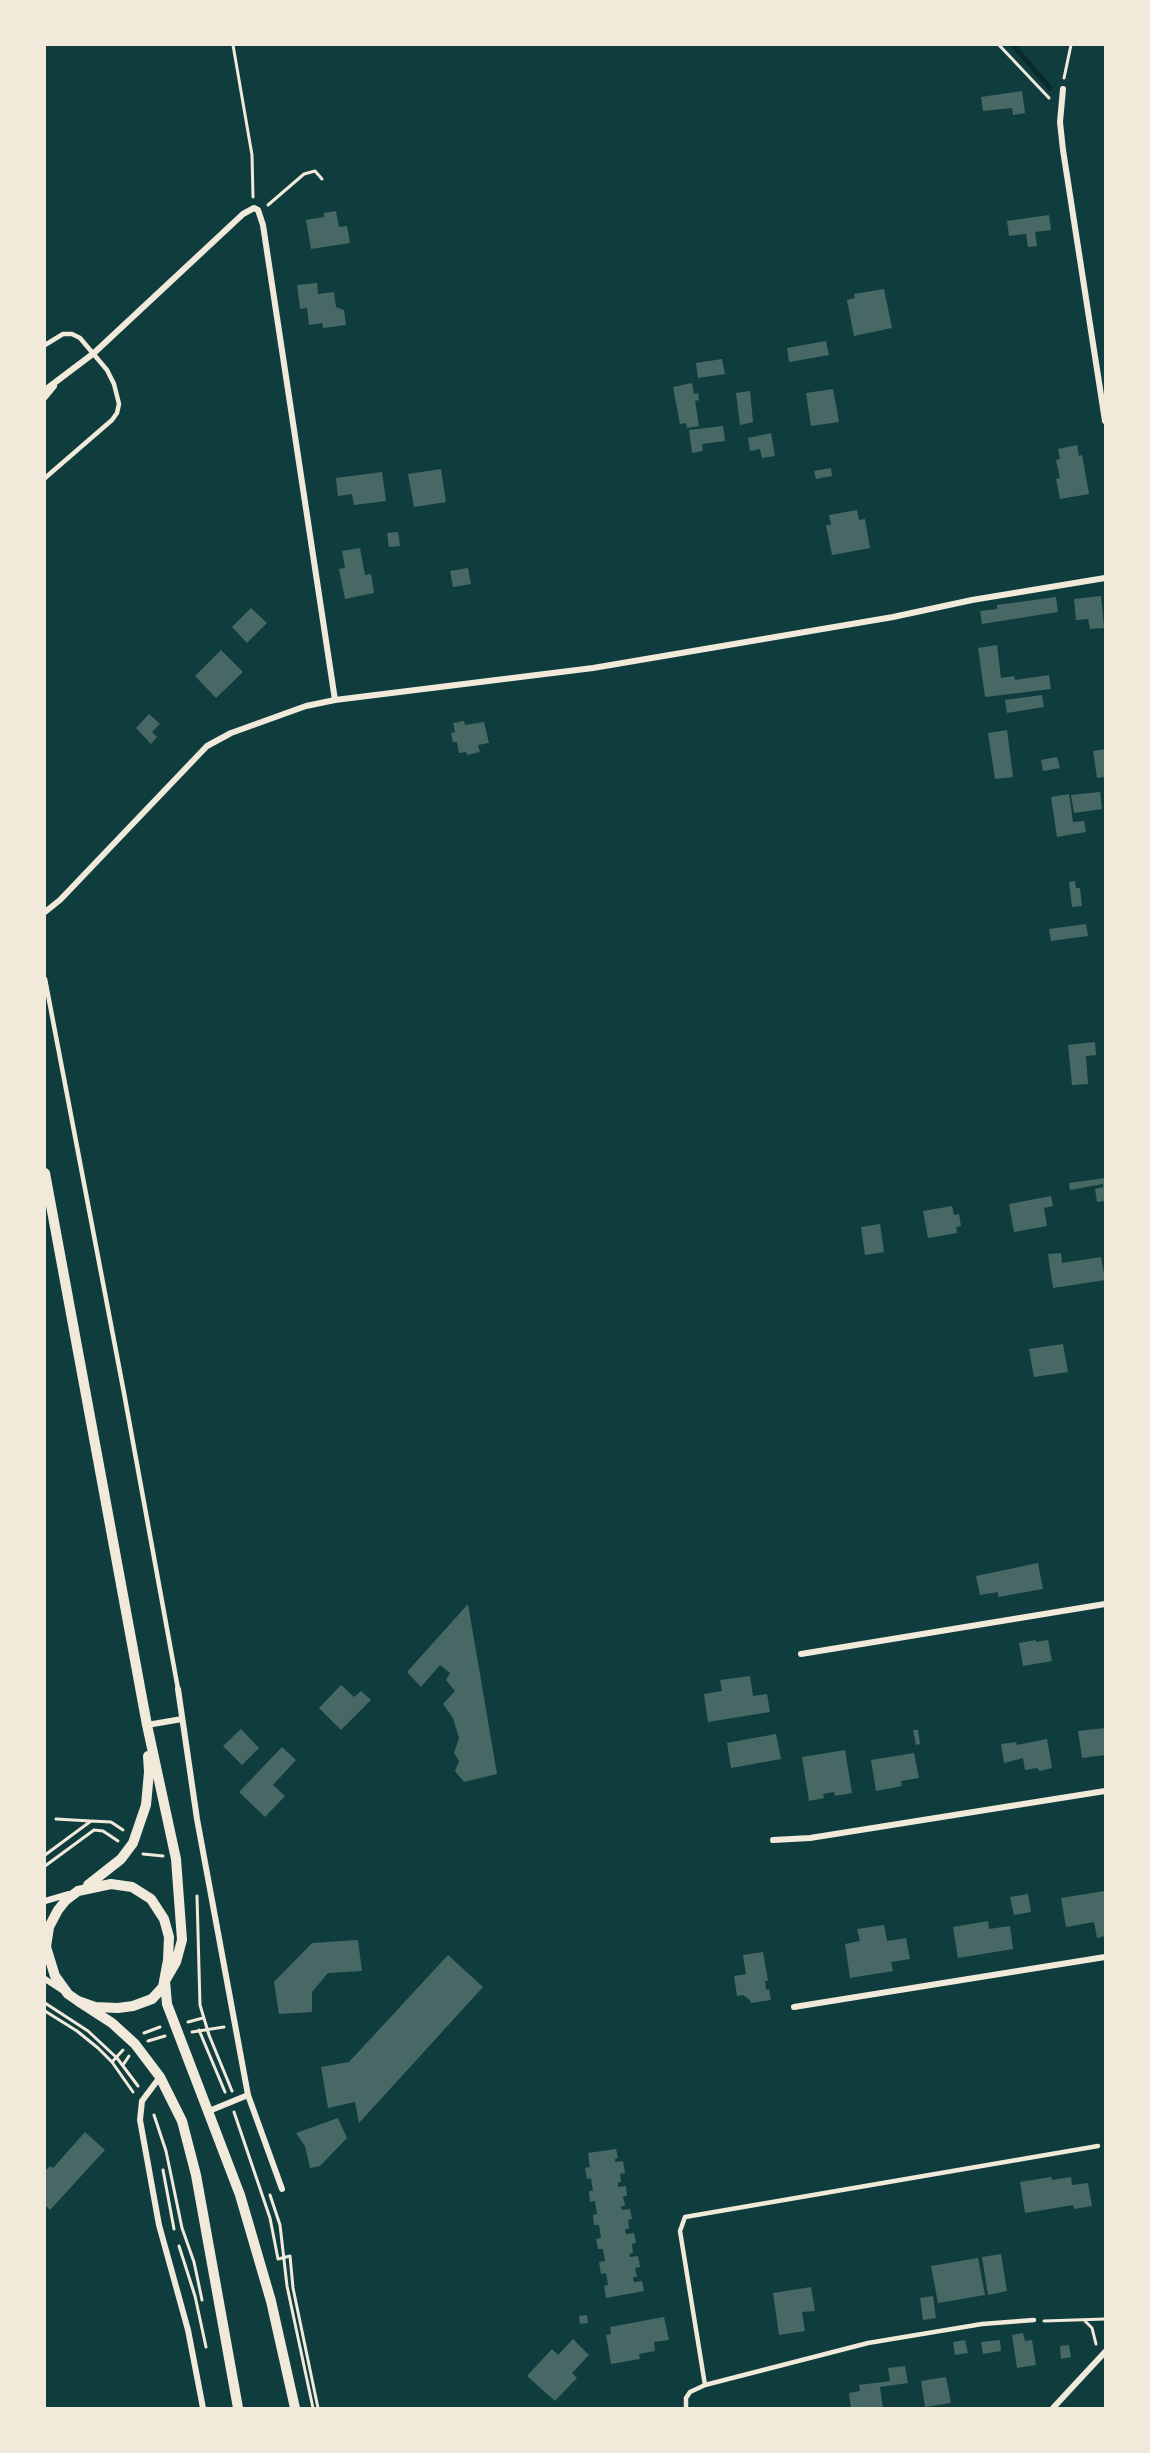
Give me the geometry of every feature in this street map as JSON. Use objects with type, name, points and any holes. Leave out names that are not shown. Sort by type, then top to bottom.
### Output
[{"type":"street","points":[[1063,89],[1060,111],[1063,150],[1105,421]]},
{"type":"street","points":[[45,390],[94,353],[243,214],[257,210],[263,225],[335,700]]},
{"type":"street","points":[[45,398],[58,381]]},
{"type":"street","points":[[45,912],[60,900],[207,746],[231,733],[306,706],[335,700],[593,668],[1105,578]]},
{"type":"street","points":[[45,1173],[147,1725],[173,1842],[182,1918],[182,1940],[179,1952],[163,1987],[152,1999],[133,2006],[118,2008],[94,2007],[78,2001]]},
{"type":"street","points":[[801,1654],[1105,1604]]},
{"type":"street","points":[[178,1689],[197,1819],[248,2095],[282,2189]]},
{"type":"street","points":[[147,1725],[182,1719]]},
{"type":"street","points":[[68,1994],[55,1976],[46,1947],[49,1927],[58,1910],[78,1891],[103,1875],[121,1859],[135,1838],[146,1805],[147,1725]]},
{"type":"street","points":[[772,1840],[810,1838],[1105,1791]]},
{"type":"street","points":[[45,1900],[111,1884],[122,1884],[151,1899],[164,1918],[169,1938],[165,1981],[167,2004],[240,2195],[259,2258],[295,2408]]},
{"type":"street","points":[[794,2007],[1105,1957]]},
{"type":"street","points":[[45,1979],[112,2023],[136,2045],[160,2076],[175,2105],[188,2141],[238,2408]]},
{"type":"street","points":[[160,2076],[142,2101],[140,2120],[159,2225],[188,2330],[203,2408]]},
{"type":"street","points":[[209,2111],[248,2095]]},
{"type":"street","points":[[1053,2408],[1105,2352]]},
{"type":"street","points":[[1061,2400],[1062,2408]]},
{"type":"lane","points":[[45,345],[63,334],[72,334],[81,338],[94,353],[114,384],[119,404],[112,420],[45,478]]},
{"type":"lane","points":[[45,979],[178,1689]]},
{"type":"lane","points":[[705,2385],[680,2231],[685,2217],[1098,2146]]},
{"type":"lane","points":[[686,2408],[686,2398],[690,2392],[705,2385],[868,2343],[982,2324],[1035,2320]]},
{"type":"path","points":[[233,45],[252,155],[257,210]]},
{"type":"path","points":[[999,45],[1060,111]]},
{"type":"path","points":[[1063,89],[1071,45]]},
{"type":"path","points":[[257,210],[304,174],[315,171],[322,179]]},
{"type":"path","points":[[56,1819],[111,1822],[135,1838]]},
{"type":"path","points":[[45,1855],[91,1821]]},
{"type":"path","points":[[112,2062],[136,2045],[203,2018]]},
{"type":"path","points":[[123,2065],[148,2030],[199,2030],[235,2025]]},
{"type":"path","points":[[199,2030],[230,2103],[270,2218],[278,2259],[290,2256],[293,2288],[318,2408]]},
{"type":"path","points":[[1035,2320],[1105,2319]]},
{"type":"path","points":[[1084,2320],[1095,2335],[1095,2361]]},
{"type":"building","points":[[1022,91],[1025,113],[1013,115],[1012,108],[983,111],[981,97]]},
{"type":"building","points":[[336,211],[339,227],[347,226],[350,243],[311,249],[306,220],[324,217],[324,213]]},
{"type":"building","points":[[1049,215],[1051,230],[1035,232],[1037,246],[1028,247],[1026,234],[1009,236],[1007,221]]},
{"type":"building","points":[[317,283],[318,294],[334,292],[336,307],[344,310],[346,325],[323,328],[322,323],[309,325],[307,308],[300,309],[297,285]]},
{"type":"building","points":[[884,289],[892,328],[854,336],[847,300],[855,298],[854,294]]},
{"type":"building","points":[[826,341],[829,355],[789,362],[787,348]]},
{"type":"building","points":[[722,359],[725,374],[698,378],[696,363]]},
{"type":"building","points":[[692,383],[694,394],[698,393],[699,400],[695,401],[699,426],[687,428],[686,423],[680,424],[673,387]]},
{"type":"building","points":[[833,389],[839,422],[811,426],[806,393]]},
{"type":"building","points":[[750,391],[753,422],[740,425],[736,393]]},
{"type":"building","points":[[723,426],[725,441],[702,444],[703,451],[692,453],[689,430]]},
{"type":"building","points":[[771,433],[775,456],[762,458],[760,449],[750,451],[748,438]]},
{"type":"building","points":[[1077,445],[1079,456],[1082,455],[1089,494],[1060,499],[1056,479],[1060,478],[1056,460],[1060,459],[1058,449]]},
{"type":"building","points":[[831,468],[832,476],[816,479],[814,471]]},
{"type":"building","points":[[441,469],[446,502],[414,507],[408,474]]},
{"type":"building","points":[[382,472],[386,501],[354,505],[352,494],[338,496],[336,478]]},
{"type":"building","points":[[857,510],[859,520],[865,519],[870,548],[832,555],[826,525],[831,525],[829,515]]},
{"type":"building","points":[[398,532],[400,546],[389,547],[387,533]]},
{"type":"building","points":[[360,548],[365,575],[371,574],[374,593],[345,599],[339,569],[345,568],[342,551]]},
{"type":"building","points":[[468,568],[471,584],[453,587],[450,571]]},
{"type":"building","points":[[1101,596],[1104,628],[1090,629],[1088,619],[1076,620],[1074,599]]},
{"type":"building","points":[[1056,597],[1058,612],[982,624],[980,611],[997,609],[997,605]]},
{"type":"building","points":[[251,608],[267,623],[247,643],[232,627]]},
{"type":"building","points":[[997,645],[1001,678],[1014,676],[1015,680],[1049,675],[1051,689],[985,697],[978,648]]},
{"type":"building","points":[[221,650],[243,672],[216,698],[195,676]]},
{"type":"building","points":[[1042,695],[1044,707],[1007,713],[1005,700]]},
{"type":"building","points":[[149,714],[160,724],[152,732],[157,737],[151,744],[136,728]]},
{"type":"building","points":[[464,721],[465,725],[484,722],[489,743],[478,745],[480,752],[467,755],[466,752],[459,753],[457,742],[453,742],[451,733],[455,732],[453,723]]},
{"type":"building","points":[[1007,730],[1013,777],[995,779],[988,733]]},
{"type":"building","points":[[1105,749],[1105,777],[1097,778],[1093,751]]},
{"type":"building","points":[[1057,757],[1060,768],[1043,771],[1041,760]]},
{"type":"building","points":[[1100,792],[1102,809],[1074,813],[1071,795]]},
{"type":"building","points":[[1069,794],[1073,822],[1084,821],[1086,832],[1057,837],[1051,797]]},
{"type":"building","points":[[1075,881],[1076,888],[1080,888],[1082,906],[1072,907],[1069,882]]},
{"type":"building","points":[[1086,924],[1088,936],[1051,941],[1049,929]]},
{"type":"building","points":[[1095,1042],[1096,1055],[1086,1056],[1088,1084],[1072,1085],[1068,1045]]},
{"type":"building","points":[[1105,1178],[1105,1201],[1097,1202],[1095,1189],[1103,1187],[1103,1184],[1070,1190],[1069,1183]]},
{"type":"building","points":[[1051,1196],[1053,1206],[1044,1208],[1047,1226],[1014,1232],[1009,1204]]},
{"type":"building","points":[[952,1206],[954,1215],[959,1214],[961,1226],[956,1227],[957,1233],[928,1238],[923,1211]]},
{"type":"building","points":[[880,1224],[884,1252],[865,1255],[861,1227]]},
{"type":"building","points":[[1061,1253],[1062,1263],[1101,1257],[1105,1280],[1053,1288],[1048,1254]]},
{"type":"building","points":[[1063,1344],[1068,1372],[1034,1377],[1029,1349]]},
{"type":"building","points":[[1038,1563],[1043,1589],[998,1597],[998,1592],[980,1595],[976,1576]]},
{"type":"building","points":[[468,1604],[497,1774],[464,1782],[455,1771],[459,1761],[454,1753],[459,1738],[453,1718],[443,1704],[455,1691],[446,1680],[450,1673],[440,1665],[421,1687],[407,1672]]},
{"type":"building","points":[[1036,1640],[1036,1642],[1048,1640],[1052,1661],[1023,1666],[1019,1643]]},
{"type":"building","points":[[750,1676],[753,1696],[767,1694],[770,1712],[708,1722],[704,1694],[722,1691],[720,1680]]},
{"type":"building","points":[[341,1685],[354,1697],[361,1691],[371,1700],[341,1730],[319,1708]]},
{"type":"building","points":[[1105,1728],[1105,1755],[1082,1758],[1078,1731]]},
{"type":"building","points":[[241,1729],[259,1748],[242,1765],[223,1746]]},
{"type":"building","points":[[913,1730],[918,1730],[920,1744],[916,1745]]},
{"type":"building","points":[[776,1734],[781,1759],[731,1768],[727,1743]]},
{"type":"building","points":[[1047,1739],[1052,1768],[1040,1771],[1037,1768],[1025,1770],[1023,1758],[1004,1763],[1001,1744],[1016,1742],[1017,1745]]},
{"type":"building","points":[[282,1747],[296,1760],[273,1785],[285,1796],[265,1817],[239,1792]]},
{"type":"building","points":[[845,1750],[852,1793],[835,1796],[834,1792],[823,1794],[824,1798],[809,1801],[802,1757]]},
{"type":"building","points":[[914,1753],[919,1778],[901,1781],[902,1786],[876,1791],[871,1760]]},
{"type":"building","points":[[1104,1891],[1105,1936],[1097,1938],[1094,1922],[1066,1927],[1061,1898]]},
{"type":"building","points":[[1028,1894],[1031,1912],[1014,1915],[1010,1897]]},
{"type":"building","points":[[988,1921],[989,1929],[1010,1926],[1013,1949],[958,1958],[953,1927]]},
{"type":"building","points":[[884,1925],[887,1941],[906,1938],[910,1959],[891,1962],[893,1971],[850,1978],[845,1944],[860,1941],[857,1929]]},
{"type":"building","points":[[358,1940],[362,1971],[328,1973],[312,1992],[312,2012],[279,2014],[274,1982],[312,1943]]},
{"type":"building","points":[[763,1952],[768,1981],[765,1981],[766,1990],[769,1989],[771,2000],[751,2003],[743,1995],[737,1996],[734,1976],[746,1974],[743,1955]]},
{"type":"building","points":[[448,1955],[483,1987],[359,2123],[355,2102],[328,2108],[321,2067],[349,2062]]},
{"type":"building","points":[[338,2118],[347,2138],[320,2166],[310,2168],[305,2146],[296,2133]]},
{"type":"building","points":[[85,2132],[105,2150],[50,2210],[45,2205],[45,2171],[50,2166],[53,2168]]},
{"type":"building","points":[[616,2149],[618,2158],[615,2162],[623,2161],[625,2173],[620,2174],[621,2182],[618,2182],[618,2187],[626,2186],[627,2196],[623,2196],[625,2206],[621,2206],[622,2210],[630,2209],[632,2219],[628,2220],[629,2229],[625,2229],[626,2234],[634,2233],[636,2243],[632,2244],[633,2253],[629,2254],[630,2257],[638,2256],[640,2267],[635,2268],[637,2277],[633,2277],[634,2282],[642,2281],[644,2291],[606,2298],[604,2286],[608,2285],[606,2273],[601,2274],[599,2262],[605,2261],[603,2249],[598,2249],[596,2239],[601,2238],[599,2225],[594,2225],[593,2215],[597,2214],[595,2201],[590,2202],[589,2191],[593,2191],[591,2178],[587,2179],[585,2168],[590,2167],[588,2153]]},
{"type":"building","points":[[1051,2177],[1052,2180],[1071,2177],[1072,2185],[1088,2183],[1092,2206],[1074,2209],[1073,2205],[1025,2213],[1020,2182]]},
{"type":"building","points":[[1001,2254],[1007,2291],[988,2295],[982,2257]]},
{"type":"building","points":[[978,2258],[985,2295],[938,2303],[931,2266]]},
{"type":"building","points":[[811,2287],[815,2311],[802,2312],[805,2331],[779,2335],[773,2293]]},
{"type":"building","points":[[933,2296],[936,2318],[923,2320],[920,2298]]},
{"type":"building","points":[[587,2315],[588,2323],[580,2324],[579,2316]]},
{"type":"building","points":[[664,2317],[669,2340],[654,2342],[655,2351],[639,2354],[640,2359],[611,2364],[606,2335],[611,2334],[610,2327]]},
{"type":"building","points":[[1023,2333],[1025,2341],[1032,2340],[1036,2365],[1017,2368],[1012,2335]]},
{"type":"building","points":[[573,2339],[589,2355],[572,2373],[577,2378],[555,2401],[527,2376],[552,2349],[558,2355]]},
{"type":"building","points":[[965,2340],[968,2353],[955,2355],[953,2342]]},
{"type":"building","points":[[1000,2340],[1001,2351],[983,2354],[981,2342]]},
{"type":"building","points":[[1069,2345],[1071,2357],[1061,2359],[1060,2346]]},
{"type":"building","points":[[905,2366],[908,2383],[880,2387],[883,2408],[851,2408],[849,2393],[860,2391],[859,2385],[890,2381],[888,2368]]},
{"type":"building","points":[[946,2377],[951,2403],[925,2407],[921,2381]]},
{"type":"waterway","points":[[1013,45],[1050,88]]}]
